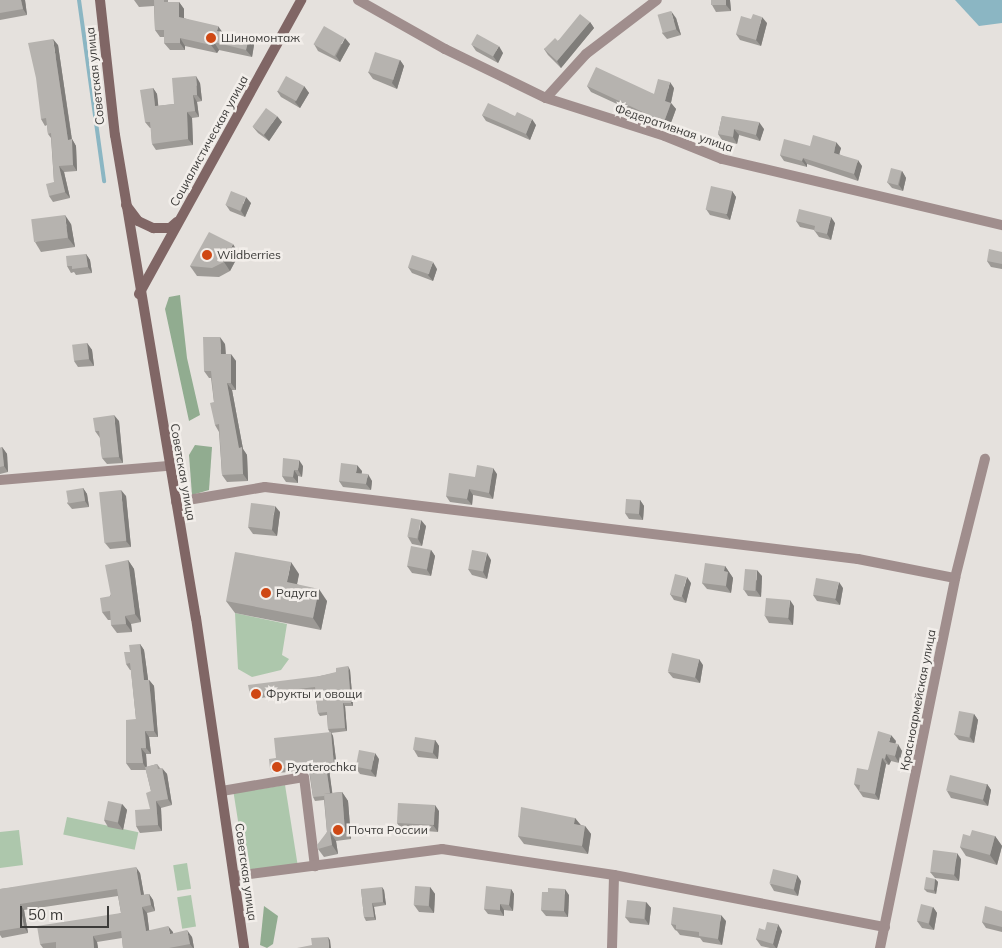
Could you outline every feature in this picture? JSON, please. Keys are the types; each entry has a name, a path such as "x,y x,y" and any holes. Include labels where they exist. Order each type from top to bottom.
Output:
{"street":[{"name":"Советская улица","path":"100,0 125,204 168,466 176,502 235,876 244,948"},
{"name":"Социалистическая улица","path":"139,294 301,0"},
{"name":"Федеративная улица","path":"358,0 444,50 546,98 665,136 722,159 1002,224"},
{"path":"546,98 586,54 657,0"},
{"path":"125,204 138,221 154,228 170,228 180,220"},
{"name":"Красноармейская улица","path":"880,948 956,578 985,458"},
{"path":"0,480 168,466"},
{"path":"176,502 265,487 858,559 956,578"},
{"path":"222,791 304,777 315,866"},
{"path":"235,876 442,849 614,875 885,927"},
{"path":"612,948 614,875"}],"green space":[{"path":"180,295 187,358 200,415 189,421 165,309 169,297"},
{"path":"195,445 212,447 209,490 192,495 189,455"},
{"path":"235,613 287,624 282,655 289,659 281,670 252,677 238,669"},
{"path":"285,785 298,865 246,873 234,793"},
{"path":"67,817 138,832 135,850 63,835"},
{"path":"19,830 23,865 0,868 0,832"},
{"path":"187,863 191,889 177,891 173,865"},
{"path":"191,895 196,927 182,929 177,897"},
{"path":"264,906 278,916 273,944 267,948 260,945"}],"water":[{"path":"955,0 1002,0 1002,23 979,26"}],"building":[{"path":"0,0 21,0 23,9 0,13"},
{"path":"154,0 179,2 179,17 218,26 217,31 249,38 246,50 214,42 211,45 180,38 180,43 164,43 164,30 155,30"},
{"path":"711,0 726,0 726,5 711,5"},
{"path":"671,11 676,29 663,33 658,15"},
{"path":"580,14 590,22 557,61 544,49 555,38 558,41"},
{"path":"753,14 762,17 756,40 736,34 741,16 751,19"},
{"path":"324,26 345,38 334,56 314,44"},
{"path":"477,34 499,46 493,57 471,44"},
{"path":"53,39 68,140 72,139 73,165 59,166 65,192 49,196 46,184 54,182 51,133 48,134 46,118 41,119 36,78 28,43"},
{"path":"375,52 400,60 393,80 369,72"},
{"path":"596,67 654,94 658,79 670,82 665,101 671,103 664,122 587,86"},
{"path":"196,76 197,95 193,95 195,111 187,112 188,139 152,144 150,122 145,122 140,90 153,88 155,106 174,104 172,78"},
{"path":"286,76 304,86 296,101 278,91"},
{"path":"488,103 515,116 517,112 532,119 526,134 482,115"},
{"path":"266,108 277,116 264,135 252,127"},
{"path":"722,116 759,122 756,135 734,129 733,137 718,134"},
{"path":"813,135 836,142 834,153 858,160 854,174 803,158 802,161 780,155 784,139 810,146"},
{"path":"891,168 902,171 898,185 887,182"},
{"path":"711,186 732,191 727,214 706,209"},
{"path":"231,191 246,197 240,211 225,205"},
{"path":"799,209 831,217 827,234 814,231 815,226 796,221"},
{"path":"65,215 68,238 34,242 31,219"},
{"path":"209,232 233,244 224,262 212,268 190,266"},
{"path":"989,249 1002,252 1002,264 987,261"},
{"path":"86,254 88,267 72,269 72,266 67,266 66,256"},
{"path":"412,255 433,262 429,274 408,267"},
{"path":"203,337 220,337 221,354 231,354 231,383 227,383 239,448 242,447 243,474 222,475 219,424 215,425 210,403 214,402 211,371 204,371"},
{"path":"87,343 89,359 74,361 72,345"},
{"path":"114,415 119,457 102,458 99,431 95,431 93,418"},
{"path":"2,447 4,466 0,467 0,448"},
{"path":"283,458 299,460 298,470 294,470 293,477 282,476"},
{"path":"341,463 357,465 356,473 368,474 366,484 339,481"},
{"path":"477,465 493,468 489,493 469,489 467,499 446,496 449,473 475,477"},
{"path":"83,488 85,501 68,503 66,491"},
{"path":"121,490 126,541 104,543 99,492"},
{"path":"626,499 640,500 639,514 625,513"},
{"path":"251,503 275,506 272,530 248,527"},
{"path":"411,518 421,520 417,539 407,537"},
{"path":"411,546 431,550 427,569 407,566"},
{"path":"472,550 487,553 483,572 468,569"},
{"path":"235,552 291,562 287,582 319,589 313,618 226,601"},
{"path":"128,560 135,614 125,616 126,624 111,625 110,611 102,612 100,598 111,596 105,565"},
{"path":"705,563 725,566 724,571 728,572 726,586 702,583"},
{"path":"745,569 757,570 755,591 743,590"},
{"path":"675,574 687,577 682,597 670,594"},
{"path":"816,578 839,582 836,599 813,595"},
{"path":"766,598 790,600 788,618 764,616"},
{"path":"140,644 144,680 149,680 154,731 145,731 146,748 141,748 143,763 126,763 126,720 136,719 130,663 126,664 124,652 130,652 129,645"},
{"path":"672,653 699,659 695,678 668,672"},
{"path":"348,666 351,703 343,703 345,728 328,729 327,712 318,713 315,687 250,695 248,685 320,676 336,672 336,668"},
{"path":"959,711 974,714 969,737 954,735"},
{"path":"878,731 891,735 889,742 898,744 895,756 886,754 885,759 882,758 875,794 859,791 860,785 854,784 857,768 868,770"},
{"path":"331,732 334,765 326,766 330,793 324,794 324,796 313,797 309,767 270,769 269,759 276,758 274,738"},
{"path":"415,737 435,740 433,753 413,750"},
{"path":"359,750 375,753 371,770 356,767"},
{"path":"157,764 158,769 162,768 168,799 156,801 158,825 136,826 135,810 150,809 146,793 151,791 145,767"},
{"path":"950,775 987,784 983,800 946,791"},
{"path":"342,792 345,831 330,832 332,845 318,849 317,845 327,832 324,794"},
{"path":"108,801 122,804 118,822 104,820"},
{"path":"398,803 435,805 434,825 397,823"},
{"path":"521,807 575,818 574,824 585,826 582,846 518,836"},
{"path":"972,830 995,836 990,855 960,847 963,834 970,836"},
{"path":"933,850 957,853 954,875 930,872"},
{"path":"136,867 141,895 149,894 151,905 142,907 146,931 168,926 170,934 187,930 190,944 169,948 123,948 121,931 93,936 94,948 56,948 56,942 40,944 37,926 121,913 117,889 20,904 24,927 0,931 0,889"},
{"path":"773,869 797,875 794,890 769,884"},
{"path":"926,877 935,879 934,890 924,889"},
{"path":"415,886 430,887 429,906 414,905"},
{"path":"486,886 511,889 509,905 500,904 500,910 484,909"},
{"path":"382,887 383,902 372,903 374,917 364,917 361,889"},
{"path":"548,888 565,889 564,911 541,910 542,892 548,892"},
{"path":"627,900 646,902 644,919 625,917"},
{"path":"921,904 933,907 929,923 917,920"},
{"path":"985,906 1002,911 1002,927 982,922"},
{"path":"673,907 721,915 718,939 699,936 699,932 676,929 676,925 671,924"},
{"path":"767,922 778,924 773,944 756,939 759,928 765,930"},
{"path":"328,937 329,948 297,948 312,945 311,938"}],"waterway":[{"path":"79,0 104,181"}],"place":[{"name":"Шиномонтаж","path":"211,38"},
{"name":"Wildberries","path":"207,255"},
{"name":"Радуга","path":"266,593"},
{"name":"Фрукты и овощи","path":"256,694"},
{"name":"Pyaterochka","path":"277,767"},
{"name":"Почта России","path":"338,830"}]}
